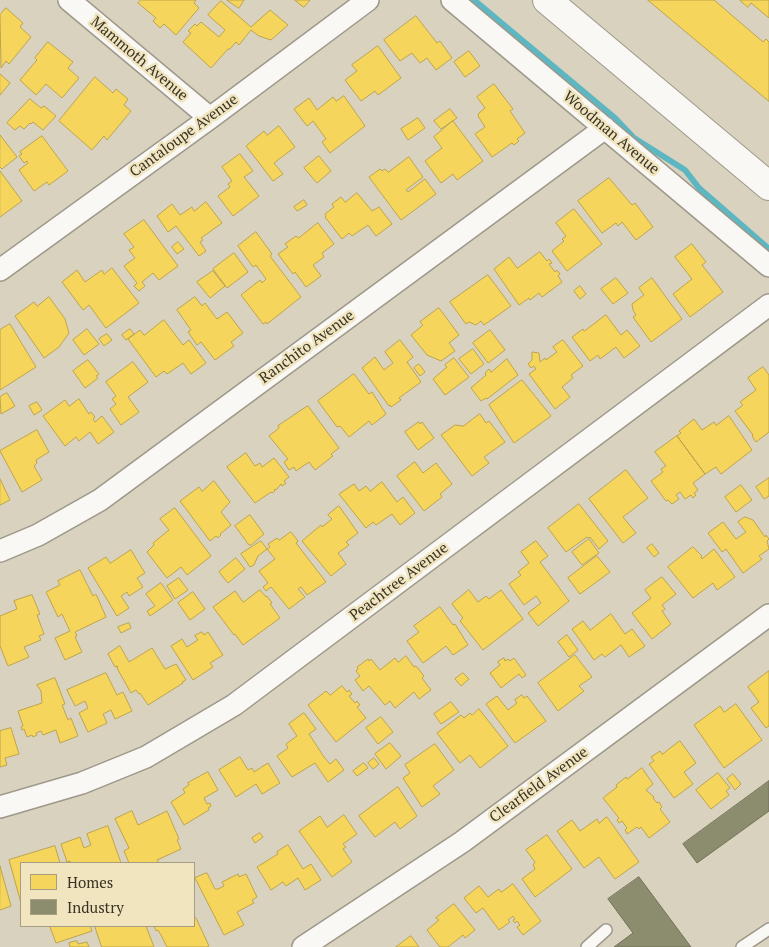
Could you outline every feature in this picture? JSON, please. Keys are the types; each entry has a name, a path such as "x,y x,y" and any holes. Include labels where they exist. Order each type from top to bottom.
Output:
{"main road":[{"path":"547,0 769,186"}],"street":[{"name":"Mammoth Avenue","path":"69,0 210,118"},
{"name":"Cantaloupe Avenue","path":"0,270 210,118 368,0"},
{"name":"Woodman Avenue","path":"452,0 769,266"},
{"name":"Ranchito Avenue","path":"0,551 38,535 100,500 605,128"},
{"name":"Peachtree Avenue","path":"0,807 82,783 146,757 234,705 769,305"},
{"name":"Clearfield Avenue","path":"303,947 462,842 769,615"}],"lane":[{"path":"742,947 769,929"},
{"path":"587,947 606,930"}],"building: Homes":[{"path":"141,0 196,0 194,3 199,8 176,35 164,24 160,28 153,21 156,18 138,3"},
{"path":"227,0 244,0 239,8"},
{"path":"295,0 310,0 304,7"},
{"path":"648,0 714,0 763,42 766,39 769,42 769,101"},
{"path":"740,0 769,0 769,18 751,3 748,7"},
{"path":"221,1 251,27 270,10 288,25 271,40 259,36 251,30 239,45 236,42 211,68 183,42 191,33 188,31 195,24 197,26 201,22 219,37 225,30 208,15"},
{"path":"6,8 23,23 20,27 31,37 9,64 6,61 1,68 0,15"},
{"path":"416,16 437,43 440,41 452,58 436,70 427,58 420,63 412,53 400,61 384,40"},
{"path":"48,42 73,62 68,68 79,78 62,98 46,84 36,95 20,80 37,60 35,58"},
{"path":"378,46 401,78 378,95 375,91 361,101 345,80 357,71 352,65"},
{"path":"469,51 480,66 465,77 454,62"},
{"path":"0,74 10,83 0,95"},
{"path":"95,77 113,93 116,89 128,99 124,105 131,111 107,140 104,136 92,150 59,121"},
{"path":"494,84 513,109 510,111 525,133 517,139 519,141 514,145 512,143 492,157 475,134 485,127 478,116 485,108 477,97"},
{"path":"344,96 365,126 330,153 322,142 326,139 313,121 307,126 294,109 309,98 317,110 333,97 336,101"},
{"path":"30,99 41,108 44,106 56,116 43,130 33,122 24,129 20,126 15,130 7,123"},
{"path":"450,109 457,118 441,129 434,121"},
{"path":"418,118 425,128 408,140 401,129"},
{"path":"453,121 483,161 457,180 453,174 441,183 425,161 442,148 434,137"},
{"path":"279,126 295,147 274,163 283,174 273,181 246,146 264,131 267,135"},
{"path":"0,135 17,157 2,169 0,167"},
{"path":"42,136 68,171 49,185 47,182 34,191 19,170 28,163 27,161 24,163 19,156 22,154 20,152"},
{"path":"240,154 253,171 244,177 259,196 233,216 218,196 230,187 228,184 232,181 222,167"},
{"path":"319,156 331,171 317,183 304,168"},
{"path":"409,157 423,177 406,190 408,192 425,179 436,194 401,220 369,177 380,169 382,171 385,169 388,172"},
{"path":"0,171 22,201 0,217"},
{"path":"609,178 632,205 635,203 653,227 636,240 622,222 618,226 616,223 602,233 578,201"},
{"path":"357,193 372,211 379,207 392,224 376,236 368,225 352,236 349,233 342,239 325,217 325,214 334,207 332,204 341,197 345,202"},
{"path":"304,200 307,205 297,211 294,207"},
{"path":"206,202 222,223 201,238 203,240 200,242 206,251 199,256 176,226 168,232 157,216 172,204 180,215 192,207 194,211"},
{"path":"574,209 602,244 567,271 552,251 564,241 562,239 566,236 556,223"},
{"path":"144,220 178,266 159,280 153,273 142,282 145,286 139,291 134,286 137,283 124,266 135,258 129,250 134,247 124,234"},
{"path":"318,223 334,244 322,253 324,257 313,265 321,276 306,287 295,272 293,274 278,254 288,247 285,244 296,236 298,238"},
{"path":"256,232 272,254 270,256 301,297 267,324 266,322 263,324 241,295 260,280 262,283 266,279 256,265 253,267 238,246"},
{"path":"178,242 184,249 177,254 172,247"},
{"path":"692,244 706,262 702,265 723,292 690,317 673,294 692,279 675,257"},
{"path":"540,252 547,261 549,259 552,263 549,264 555,272 557,270 560,274 558,276 562,282 542,297 539,293 519,305 494,269 509,257 517,268"},
{"path":"234,253 248,272 227,288 213,269"},
{"path":"112,268 139,303 106,328 89,305 83,310 62,282 77,270 85,282 102,270 104,274"},
{"path":"213,271 225,286 210,298 197,282"},
{"path":"488,275 511,306 484,325 481,321 476,325 469,322 466,324 450,302"},
{"path":"616,278 628,293 613,304 601,289"},
{"path":"652,278 682,319 651,342 633,317 636,315 632,304 644,295 639,288"},
{"path":"580,286 586,294 580,299 574,291"},
{"path":"49,297 65,319 69,333 59,347 44,358 15,316 34,302 37,306"},
{"path":"195,297 202,306 205,303 217,319 227,312 243,333 231,342 234,346 215,360 201,342 197,345 188,332 191,330 177,310"},
{"path":"439,308 459,335 449,343 455,351 441,361 427,355 411,335 423,325 420,322"},
{"path":"606,315 621,335 627,330 640,346 624,358 616,347 600,359 598,355 590,361 572,337"},
{"path":"164,320 183,345 189,340 206,363 191,374 183,363 167,374 164,371 156,377 128,339 140,330 144,335"},
{"path":"10,324 36,367 0,390 0,330"},
{"path":"87,329 99,344 84,355 73,340"},
{"path":"130,329 134,334 126,340 122,335"},
{"path":"490,330 505,350 488,363 473,343"},
{"path":"107,334 112,340 104,346 99,339"},
{"path":"400,340 413,357 407,362 421,382 399,398 401,400 391,407 362,368 375,357 384,370 393,363 385,352"},
{"path":"563,340 583,366 571,375 573,378 562,387 570,397 555,409 529,374 536,369 534,366 531,368 528,364 532,360 532,352 539,353 540,362 545,358 546,360 557,352 553,347"},
{"path":"473,349 484,364 471,374 459,359"},
{"path":"454,358 469,377 445,395 433,379"},
{"path":"507,359 518,375 487,399 481,401 471,388 486,375 485,373 489,369 491,372"},
{"path":"88,360 99,374 96,376 98,378 85,388 73,371"},
{"path":"133,362 148,382 128,397 139,412 121,425 110,409 116,404 112,399 116,396 106,382"},
{"path":"419,364 425,372 420,376 414,368"},
{"path":"763,367 769,375 769,432 756,442 735,411 743,405 740,402 756,390 748,378"},
{"path":"354,374 369,394 372,392 386,414 372,425 369,421 349,437 340,426 337,427 318,401"},
{"path":"522,380 551,416 514,443 489,405"},
{"path":"7,393 15,406 1,414 0,397"},
{"path":"79,399 89,414 91,412 95,417 93,419 95,422 102,416 114,432 98,444 90,432 79,441 76,437 65,446 43,416 65,400 69,406"},
{"path":"37,402 42,410 34,415 29,406"},
{"path":"308,406 339,448 331,454 333,456 315,470 309,462 296,471 294,467 289,470 284,462 288,459 269,436 279,428 278,426"},
{"path":"480,414 486,423 489,421 505,442 484,457 489,463 472,476 441,435 455,425 463,426"},
{"path":"729,416 752,450 721,474 716,467 705,474 677,436 681,433 679,431 694,419 702,430 714,422 716,425"},
{"path":"419,422 420,424 422,422 434,438 418,450 405,432"},
{"path":"37,430 49,452 36,460 37,463 34,466 42,480 22,492 0,451"},
{"path":"677,436 705,474 693,483 698,490 694,493 696,495 693,498 691,495 685,499 680,492 676,495 679,499 672,504 668,500 666,501 651,481 663,472 661,469 666,466 655,452"},
{"path":"246,453 255,466 260,463 262,467 274,458 289,477 284,481 286,483 282,486 281,484 275,491 255,503 227,467"},
{"path":"415,462 423,473 436,463 452,484 440,494 442,497 424,511 397,476"},
{"path":"626,470 648,498 623,517 636,533 623,543 589,499"},
{"path":"769,478 769,496 764,499 756,487"},
{"path":"0,479 10,500 0,505"},
{"path":"214,481 230,502 221,512 231,525 218,538 216,536 210,541 180,501 199,487 202,491"},
{"path":"382,482 397,502 403,497 415,513 400,525 392,514 376,525 373,522 366,528 339,494 354,484 359,491 366,486 370,491"},
{"path":"741,485 752,500 736,512 725,497"},
{"path":"579,504 608,541 599,549 590,537 587,537 566,552 548,528"},
{"path":"339,506 358,533 346,542 349,545 338,553 346,564 331,576 302,541 321,525 322,527 332,519 328,515"},
{"path":"175,508 211,556 187,575 181,567 167,578 147,552 154,545 153,543 169,530 160,519"},
{"path":"250,515 264,534 249,545 235,526"},
{"path":"745,517 753,520 765,537 766,535 769,539 767,541 769,549 759,556 762,559 743,573 726,549 722,552 708,533 723,522 736,539 746,532 738,522"},
{"path":"291,532 298,541 296,543 326,582 307,595 301,587 298,589 305,597 289,609 271,587 266,591 263,587 268,583 259,571 275,559 267,549 270,547 268,544 277,538 279,540"},
{"path":"589,539 599,553 582,565 572,552"},
{"path":"261,541 267,549 258,556 254,565 250,567 241,554"},
{"path":"536,541 548,556 540,562 569,601 538,626 528,613 541,603 536,596 524,605 509,584 521,575 518,572 529,563 521,552"},
{"path":"652,544 659,553 654,557 647,548"},
{"path":"693,547 702,556 702,559 714,549 735,577 717,590 713,583 693,598 668,567"},
{"path":"131,550 145,573 137,578 143,587 129,596 127,592 121,596 129,608 117,616 88,568 106,557 110,563"},
{"path":"597,556 610,572 580,594 568,578"},
{"path":"236,558 245,569 228,583 219,572"},
{"path":"80,570 93,596 96,594 106,617 75,632 77,636 75,637 82,652 65,660 55,638 70,631 62,614 58,617 46,592 60,585 58,581"},
{"path":"662,577 676,594 662,605 665,609 662,611 671,624 652,639 632,613 651,598 645,590"},
{"path":"179,578 188,590 175,599 167,586"},
{"path":"161,583 173,600 150,616 147,611 155,606 146,594"},
{"path":"260,590 272,603 270,604 280,618 243,645 213,607 235,591 243,602"},
{"path":"469,590 478,602 486,596 489,599 501,590 523,619 483,650 460,621 463,618 452,604"},
{"path":"193,592 205,609 190,620 178,603"},
{"path":"32,595 40,614 37,615 44,634 39,636 41,640 24,647 29,657 8,666 0,646 0,616 17,609 14,601"},
{"path":"440,607 453,625 455,624 468,645 453,655 446,646 423,663 407,641 419,632 414,626"},
{"path":"611,614 625,634 632,629 645,646 629,657 621,645 605,657 602,654 594,660 572,629 583,621 590,630"},
{"path":"129,623 131,628 121,633 118,627"},
{"path":"202,632 204,635 208,632 223,655 210,663 213,667 193,680 171,646 182,639 187,647 198,640 195,636"},
{"path":"567,635 578,650 569,657 558,642"},
{"path":"120,646 129,662 152,648 165,669 176,664 186,680 148,705 136,690 131,693 117,668 118,666 115,667 108,654"},
{"path":"575,655 592,677 579,686 584,691 558,711 538,683"},
{"path":"406,656 424,676 422,678 431,690 419,699 414,692 395,708 390,701 385,705 369,686 363,691 355,680 360,676 356,671 357,667 368,659 369,661 371,659 380,670 395,658 398,662"},
{"path":"504,658 505,661 508,659 510,661 514,658 526,675 522,678 519,674 501,688 490,673 500,665 498,662"},
{"path":"769,671 769,726 766,728 751,708 759,702 748,687"},
{"path":"106,673 117,695 123,692 132,711 115,719 111,710 103,714 107,723 88,732 79,713 88,708 85,701 75,706 67,690"},
{"path":"463,673 469,679 461,686 455,679"},
{"path":"55,678 65,704 62,705 68,720 71,718 78,736 60,743 56,730 43,735 41,731 33,737 32,735 27,737 24,729 22,730 21,727 23,726 18,711 42,703 41,691 37,685"},
{"path":"342,686 347,692 349,690 352,694 349,696 355,703 357,701 360,705 357,707 366,718 336,742 308,705 326,691 330,695"},
{"path":"522,695 524,698 527,696 546,721 515,743 486,704 497,696 508,710 517,703 515,700"},
{"path":"451,702 459,712 441,724 434,714"},
{"path":"736,704 762,740 724,768 694,725 720,706 724,712"},
{"path":"479,709 508,746 480,768 470,755 460,763 437,733 461,715 464,718 470,713 472,715"},
{"path":"304,713 316,729 309,734 324,757 330,764 336,759 344,770 328,782 315,763 292,777 277,756 288,748 286,744 297,736 289,724"},
{"path":"381,717 393,732 378,744 366,728"},
{"path":"11,728 19,754 5,758 7,765 0,767 0,731"},
{"path":"680,741 696,763 684,772 693,784 674,798 649,764 654,761 651,757 660,751 662,754"},
{"path":"390,743 401,756 386,769 375,754"},
{"path":"435,744 454,770 433,786 440,794 422,807 403,778 410,773 405,765"},
{"path":"240,757 248,770 252,768 254,772 268,763 280,783 262,794 256,784 236,797 219,770"},
{"path":"374,758 379,764 373,769 368,763"},
{"path":"364,763 368,768 357,776 353,771"},
{"path":"642,768 653,784 646,790 654,797 657,803 659,802 662,807 660,809 670,822 649,838 641,827 639,829 637,827 627,834 625,830 627,828 622,821 619,823 617,820 619,818 603,798 626,777 627,779"},
{"path":"208,772 218,790 204,798 207,804 210,803 211,806 208,808 209,810 184,825 171,802 185,793 183,789 189,785 188,783"},
{"path":"718,773 730,788 726,791 729,795 711,809 696,790"},
{"path":"733,774 741,784 735,790 727,779"},
{"path":"398,787 417,816 400,829 395,822 375,837 359,816"},
{"path":"132,811 138,825 167,811 179,839 177,840 181,849 157,860 158,862 129,862 124,851 129,848 115,819"},
{"path":"344,815 357,834 343,844 346,847 343,849 352,862 332,877 299,831 320,816 327,827"},
{"path":"607,817 639,862 615,879 599,857 584,868 557,831 572,820 580,831 597,819 599,823"},
{"path":"108,826 121,862 67,862 61,844 80,837 84,848 91,845 87,834"},
{"path":"260,833 263,837 255,843 252,838"},
{"path":"547,835 572,869 535,897 522,879 535,869 533,865 535,862 526,850"},
{"path":"288,845 303,869 311,864 321,880 305,890 298,878 286,886 283,882 271,890 257,867 278,854 277,852"},
{"path":"55,846 60,862 20,862 20,899 9,860"},
{"path":"0,866 11,906 0,910"},
{"path":"207,873 215,889 224,886 222,882 238,874 239,877 246,874 257,897 252,900 254,903 237,912 244,925 224,935 195,878"},
{"path":"513,884 541,921 523,935 517,927 520,925 517,921 515,923 513,916 508,920 510,922 499,930 483,908 476,913 464,898 479,886 488,897 499,889 501,892"},
{"path":"454,904 475,930 465,938 463,935 448,947 440,947 427,930 439,920 436,918"},
{"path":"195,918 209,946 207,947 167,947 154,927 195,927"},
{"path":"50,927 90,927 92,931 56,943"},
{"path":"95,927 146,927 154,947 102,947"},
{"path":"411,936 419,947 396,947"},
{"path":"77,941 78,944 87,942 89,947 70,947 69,943"}],"building: Industry":[{"path":"769,781 769,811 697,863 683,844"},
{"path":"639,877 691,947 614,947 633,933 608,899"}],"waterway":[{"path":"474,0 615,118 634,138 685,170 699,188 769,249"}]}
